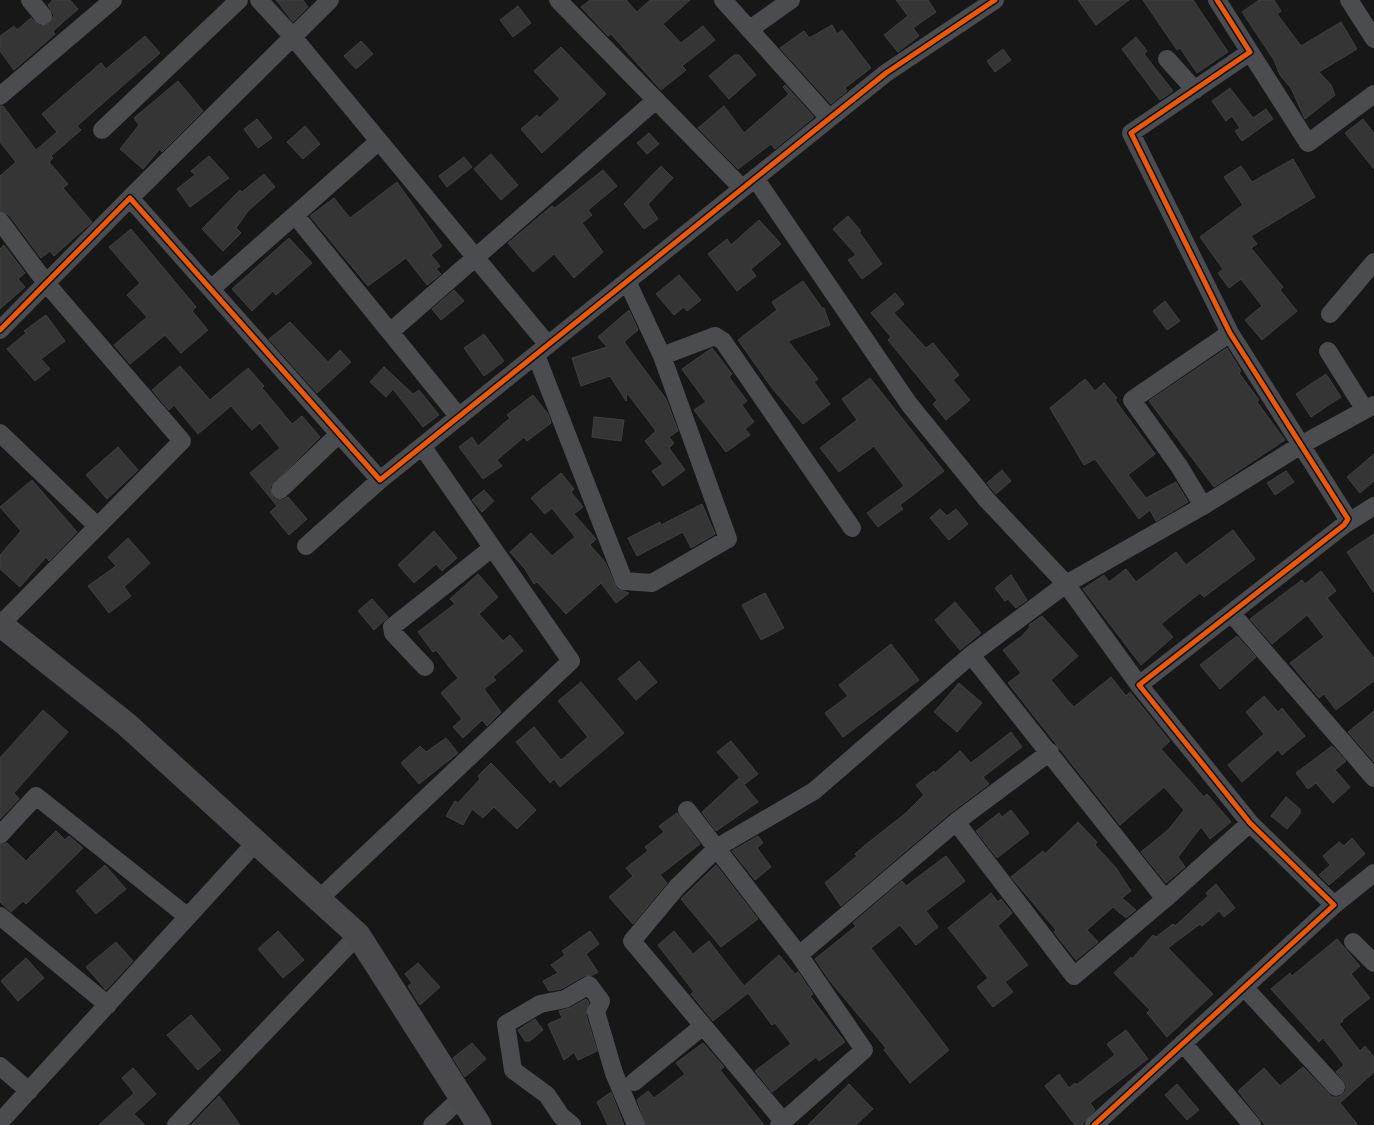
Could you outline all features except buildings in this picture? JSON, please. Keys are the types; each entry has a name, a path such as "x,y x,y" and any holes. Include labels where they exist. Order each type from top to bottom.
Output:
{"main road":[{"path":"0,624 126,724 320,898 358,935 479,1125"}],"street":[{"path":"30,0 43,16"},
{"path":"0,96 113,0"},
{"path":"102,130 239,0"},
{"path":"259,0 293,37 476,258 542,350 624,581 652,583 728,539 662,356 627,281"},
{"path":"0,330 330,0"},
{"path":"558,0 656,100 748,183 909,404 987,500 1066,584 1139,685 1250,823 1334,905"},
{"path":"723,0 829,118"},
{"path":"750,29 791,0"},
{"path":"1217,0 1308,143 1374,94"},
{"path":"1349,0 1374,39"},
{"path":"306,546 380,480 829,118 886,73 991,1"},
{"path":"1250,52 1131,133 1230,333 1348,519 1344,525"},
{"path":"1167,58 1195,90"},
{"path":"390,332 656,100"},
{"path":"210,289 378,141"},
{"path":"130,198 380,480"},
{"path":"295,215 459,417"},
{"path":"0,221 46,283 182,441 0,624"},
{"path":"1330,314 1374,262"},
{"path":"1203,506 1179,466 1132,400 1230,333"},
{"path":"662,356 715,336 723,341 852,528"},
{"path":"687,810 718,847 799,956 864,1050 781,1123 632,941 677,887 718,847 814,791 971,655 1066,584 1203,506 1301,445 1370,407 1328,351"},
{"path":"0,433 98,526"},
{"path":"280,490 339,434"},
{"path":"320,898 571,662 422,446"},
{"path":"1139,685 1344,525 1374,506"},
{"path":"425,667 393,633 392,628 492,548"},
{"path":"1232,614 1374,778"},
{"path":"971,655 1165,899"},
{"path":"799,956 956,822 1050,752"},
{"path":"0,835 36,796 188,917"},
{"path":"956,822 1074,976 1165,899 1250,823"},
{"path":"0,1122 257,841"},
{"path":"1094,1125 1334,905 1374,873"},
{"path":"0,916 108,1004"},
{"path":"176,1125 358,935"},
{"path":"1353,942 1374,963"},
{"path":"572,1125 561,1116 547,1095 513,1070 506,1024 540,1004 565,999 589,985 601,1002 596,1012 614,1073 636,1125"},
{"path":"1244,987 1336,1087"},
{"path":"634,1082 703,1026"},
{"path":"1183,1043 1252,1125"},
{"path":"0,1066 29,1091"},
{"path":"432,1125 461,1098"}],"cycle path":[{"path":"0,330 130,198 380,480 886,73 995,0"},
{"path":"1094,1125 1334,905 1250,823 1139,685 1344,525 1348,519 1230,333 1131,133 1250,52 1217,0"}]}
